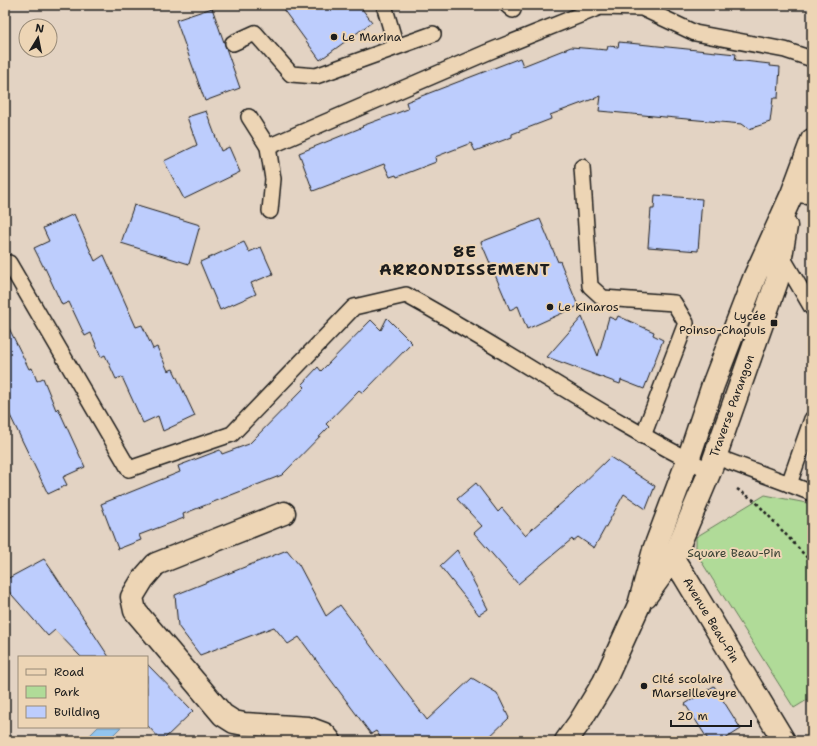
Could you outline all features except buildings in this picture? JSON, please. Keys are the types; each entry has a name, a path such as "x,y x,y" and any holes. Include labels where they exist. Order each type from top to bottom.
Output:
{"street":[{"name":"Traverse Parangon","path":"566,741 604,682 664,555 712,463 776,281 781,255 802,195 811,144"},
{"name":"Traverse Parangon","path":"664,555 688,460 713,385 755,276 802,195"},
{"path":"284,513 156,564 143,579 132,597 136,611 223,715 234,722 244,724 308,728 324,734 330,741"},
{"name":"Avenue Beau-Pin","path":"664,555 784,741"}],"lane":[{"path":"384,5 396,46"},
{"path":"268,147 488,52 600,7 642,8 695,32 785,50 812,59"},
{"path":"233,43 255,33 291,74 316,76 396,46 433,34"},
{"path":"249,117 268,147 273,179 270,211"},
{"path":"582,168 590,286 603,298 674,303 686,323 643,436"},
{"path":"781,255 812,308"},
{"path":"9,264 129,469 232,434 354,307 406,295 454,322 643,436 688,460 712,463 789,484 812,493"},
{"path":"789,484 812,419"}],"path":[{"path":"755,501 812,563"}],"green space":[{"name":"Square Beau-Pin","path":"765,495 812,504 812,697 794,708 696,553 696,537"}],"water":[{"path":"97,728 120,728 107,741 96,741 90,735"}],"place":[{"name":"Le Marina","path":"334,37"},
{"name":"Le Kinaros","path":"550,307"},
{"name":"Lycée Poinso-Chapuis","path":"774,323"},
{"name":"Cité scolaire Marseilleveyre","path":"644,686"}],"district":[{"name":"8E ARRONDISSEMENT","path":"465,260"}]}
